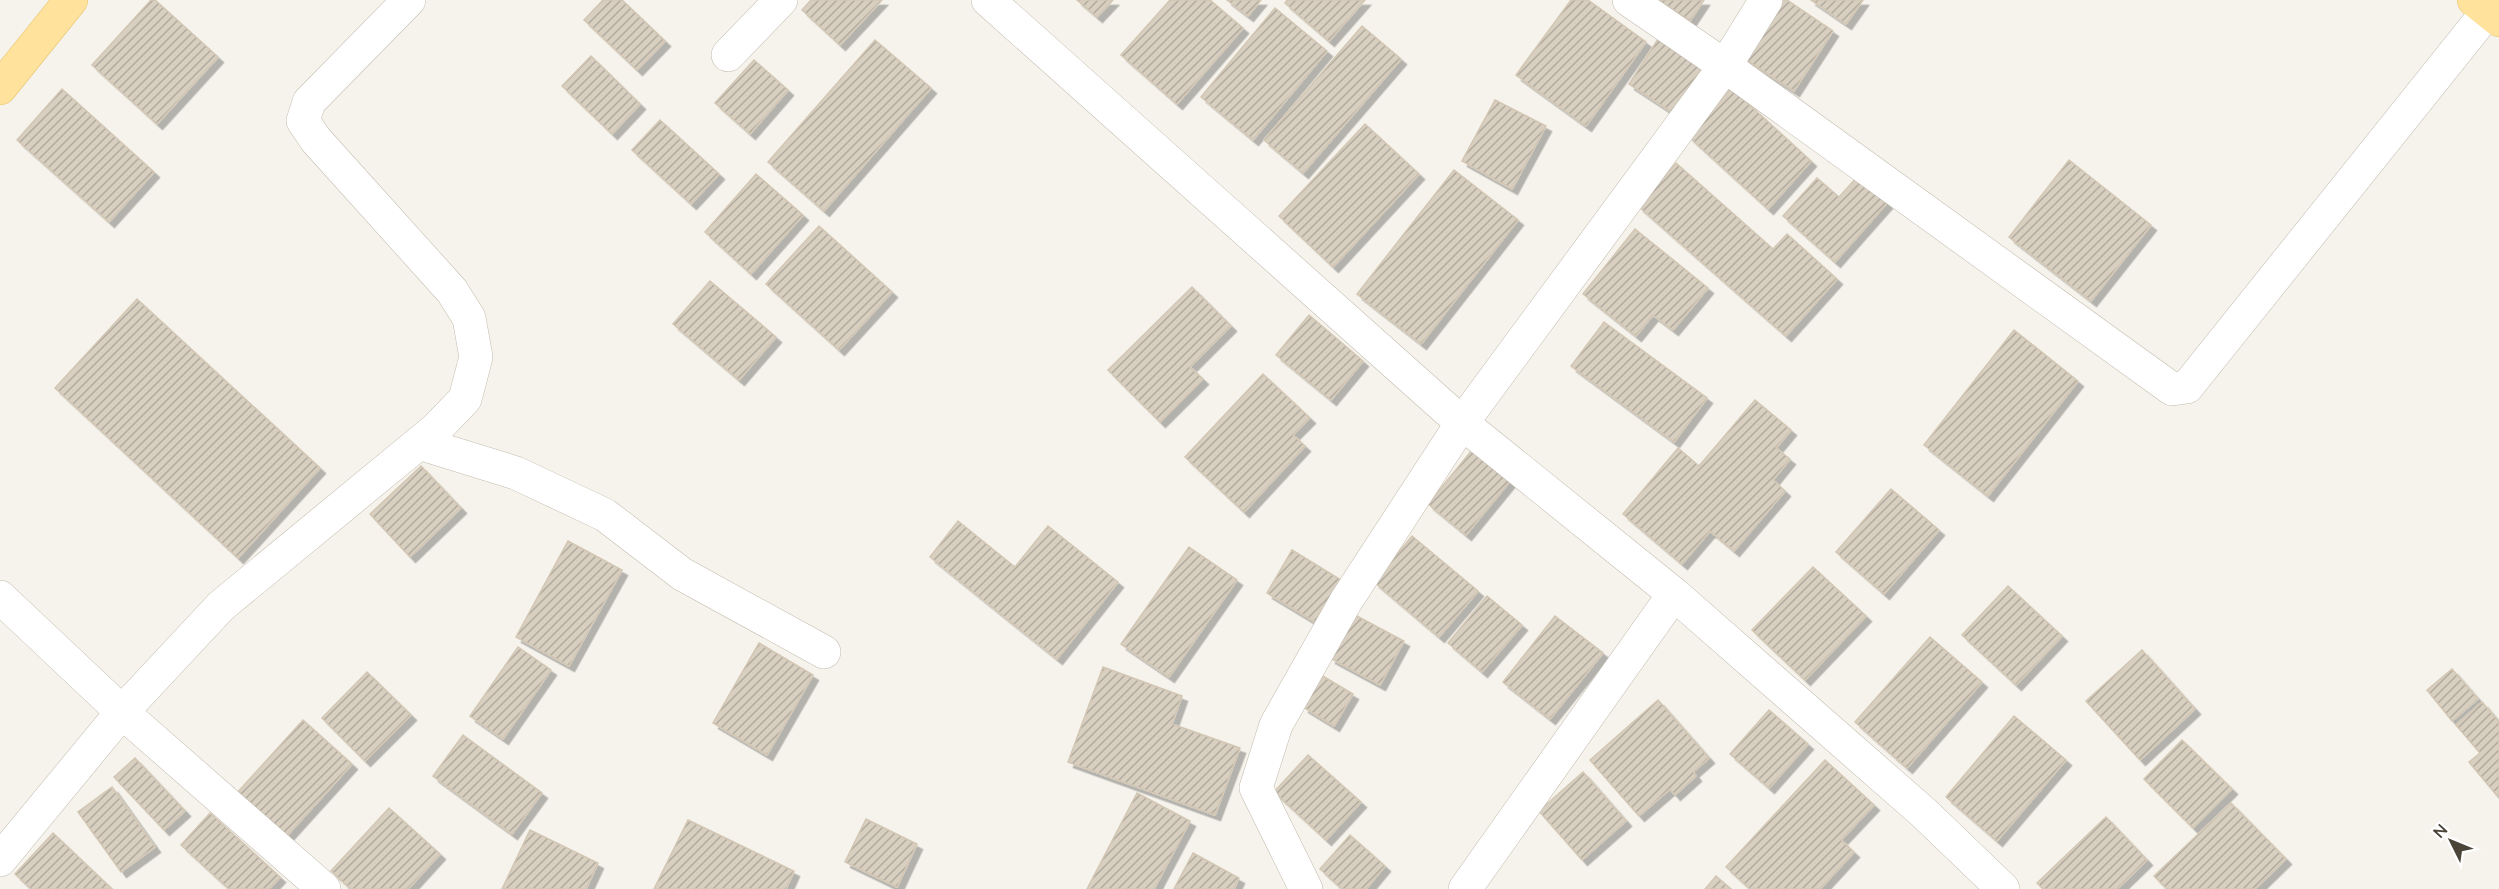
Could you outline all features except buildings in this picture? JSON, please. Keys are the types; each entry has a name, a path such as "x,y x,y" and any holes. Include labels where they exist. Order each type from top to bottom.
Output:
{"main road":[{"path":"0,88 71,0"}],"lane":[{"path":"0,860 122,712 222,606 419,443 465,399 476,357 469,318 452,291 316,140 303,121 309,102 409,0"},
{"path":"728,55 781,0"},
{"path":"988,0 1462,423 1674,594 1924,813 2002,889"},
{"path":"1629,0 1725,66 2172,388 2187,387 2487,10"},
{"path":"1306,889 1256,788 1276,725 1346,601 1462,423 1725,66 1766,0"},
{"path":"419,443 516,473 604,515 682,574 824,652"},
{"path":"1465,889 1674,594"},
{"path":"0,597 122,712 324,889"}]}
